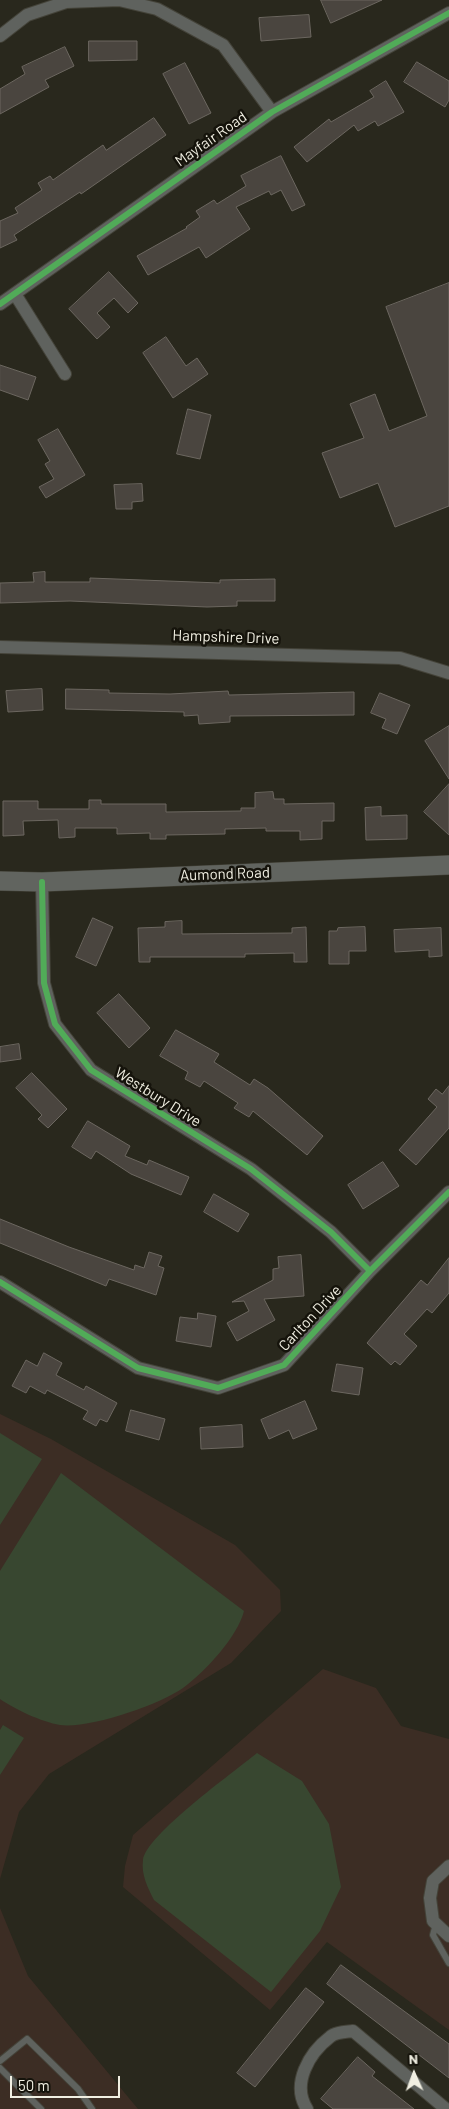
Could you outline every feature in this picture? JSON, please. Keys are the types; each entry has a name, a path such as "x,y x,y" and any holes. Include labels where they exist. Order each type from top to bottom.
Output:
{"street":[{"path":"0,36 27,15 66,2 118,0 157,9 223,45 272,112"},
{"name":"Mayfair Road","path":"0,304 272,112 449,13"},
{"path":"15,294 65,374"},
{"name":"Hampshire Drive","path":"0,647 400,658 449,673"},
{"name":"Aumond Road","path":"0,881 42,882 449,865"},
{"name":"Westbury Drive","path":"42,882 44,983 55,1024 91,1070 252,1169 331,1232 370,1271"},
{"name":"Carlton Drive","path":"0,1282 138,1368 218,1388 284,1365 370,1271 449,1192"},
{"path":"449,1866 433,1881 430,1898 433,1921 449,1936"},
{"path":"307,2109 301,2101 300,2080 311,2057 331,2035 352,2031 446,2109"}],"lane":[{"path":"436,1924 433,1935 449,1963"},
{"path":"0,2061 26,2039 78,2089 92,2109"},
{"path":"0,2068 41,2109"}],"shaded area":[{"path":"0,1414 51,1439 235,1545 280,1590 281,1611 231,1663 49,1774 19,1812 0,1879"},
{"path":"323,1669 376,1688 401,1726 449,1739 449,2030 327,1942 270,2010 123,1887 125,1866 133,1835"},
{"path":"0,1908 28,1976 138,2109 0,2109"}],"green space":[{"path":"0,1433 42,1459 0,1525"},
{"path":"61,1473 244,1611 241,1621 220,1653 183,1688 158,1702 141,1708 105,1720 73,1725 60,1725 45,1721 20,1711 0,1699 0,1571"},
{"path":"3,1725 24,1738 0,1775 0,1730"},
{"path":"257,1753 302,1781 329,1824 341,1887 320,1931 271,1992 154,1900 143,1871 143,1860 148,1849 159,1835 192,1804"}],"building":[{"path":"321,0 382,0 331,23"},
{"path":"309,15 311,37 261,41 259,18"},
{"path":"89,41 137,41 137,60 89,61"},
{"path":"65,47 74,66 45,80 49,87 0,114 0,89 25,74 22,67"},
{"path":"417,62 449,81 449,100 445,107 404,82"},
{"path":"185,63 211,113 189,124 163,74"},
{"path":"386,81 404,112 378,126 375,121 358,131 354,125 307,162 294,147 329,119 331,122 374,97 370,91"},
{"path":"154,118 166,135 81,194 80,192 14,235 17,240 0,248 0,221 18,213 15,208 42,190 38,183 50,176 53,180 103,145 106,150"},
{"path":"281,156 305,205 292,211 281,190 271,195 269,191 236,207 250,229 206,258 199,247 148,275 137,256 187,228 200,217 196,211 214,200 217,204 246,186 241,176"},
{"path":"109,272 138,303 128,313 114,298 97,313 110,327 97,339 69,309"},
{"path":"449,283 449,506 395,527 378,483 340,498 322,453 364,438 350,404 375,394 389,431 427,416 386,307"},
{"path":"166,337 186,366 197,358 208,374 173,398 143,353"},
{"path":"0,365 36,377 28,400 0,390"},
{"path":"188,409 211,415 200,459 177,454"},
{"path":"58,429 85,475 46,498 39,487 54,479 45,464 50,461 38,440"},
{"path":"142,484 143,501 132,502 132,509 116,509 114,485"},
{"path":"45,572 45,582 90,582 90,578 220,583 220,580 275,579 275,601 237,601 237,606 207,607 70,601 0,603 0,583 34,582 33,573"},
{"path":"42,689 43,710 8,712 6,691"},
{"path":"66,689 109,690 109,693 170,694 228,691 229,695 354,692 354,715 230,716 230,722 199,724 198,715 184,716 184,712 66,709"},
{"path":"380,693 410,705 397,734 382,728 386,719 371,713"},
{"path":"449,726 449,779 425,741"},
{"path":"449,784 449,835 424,812"},
{"path":"273,792 274,799 284,799 284,804 334,803 334,821 322,821 322,839 300,840 300,831 266,831 266,828 225,829 225,834 166,835 166,839 150,839 150,833 117,834 117,828 75,828 75,837 59,838 58,820 23,821 24,835 3,836 3,801 38,801 38,809 89,809 89,800 101,800 101,804 166,804 166,812 241,811 241,808 255,808 255,793"},
{"path":"381,807 381,816 407,815 407,839 366,840 365,808"},
{"path":"93,918 113,927 96,966 76,957"},
{"path":"182,921 182,934 292,933 292,928 306,927 307,962 294,962 294,953 245,954 245,957 150,957 150,962 139,962 138,928 165,927 165,922"},
{"path":"365,927 366,951 349,951 349,964 329,964 329,931 337,931 338,928"},
{"path":"441,928 442,956 429,957 429,950 395,952 394,930"},
{"path":"119,994 150,1028 129,1048 97,1013"},
{"path":"176,1030 219,1054 214,1062 250,1085 254,1079 268,1088 323,1136 307,1155 253,1111 249,1117 234,1108 238,1103 204,1081 200,1087 185,1079 188,1072 160,1056"},
{"path":"19,1044 21,1059 0,1062 0,1047"},
{"path":"32,1073 67,1109 48,1128 38,1119 42,1115 16,1088"},
{"path":"449,1086 449,1128 416,1165 399,1150 437,1107 428,1099 436,1089 442,1094"},
{"path":"88,1121 130,1146 125,1156 147,1165 149,1160 189,1177 181,1195 131,1174 96,1151 91,1159 72,1147"},
{"path":"383,1162 399,1186 363,1209 348,1185"},
{"path":"214,1194 249,1214 238,1232 204,1212"},
{"path":"0,1219 69,1247 134,1270 135,1265 144,1268 149,1252 162,1256 158,1266 164,1268 156,1295 109,1279 106,1286 0,1243"},
{"path":"301,1255 304,1296 264,1299 275,1320 237,1341 227,1323 249,1311 244,1301 232,1302 273,1280 273,1269 279,1268 278,1257"},
{"path":"449,1258 449,1293 432,1313 427,1309 404,1334 417,1346 400,1365 395,1361 391,1365 367,1343 421,1280 427,1285"},
{"path":"198,1313 216,1316 211,1347 176,1341 180,1317 197,1319"},
{"path":"44,1353 62,1363 56,1375 84,1390 86,1386 117,1403 107,1422 100,1419 96,1426 83,1419 88,1411 47,1390 45,1394 30,1386 26,1393 12,1386 26,1360 37,1366"},
{"path":"337,1364 363,1368 359,1395 332,1391"},
{"path":"305,1401 317,1429 293,1439 289,1430 269,1439 261,1420"},
{"path":"131,1410 165,1419 159,1440 126,1431"},
{"path":"242,1425 243,1447 201,1449 200,1428"},
{"path":"341,1965 449,2044 449,2078 327,1984"},
{"path":"306,1988 324,2002 255,2087 237,2073"},
{"path":"358,2057 375,2072 372,2076 414,2109 333,2109 321,2099"}],"cycle path":[{"path":"0,304 272,112 449,13"},
{"path":"42,882 44,983 55,1024 91,1070 251,1169 331,1232 370,1271"},
{"path":"0,1282 138,1368 218,1388 284,1365 370,1271 449,1192"}]}
